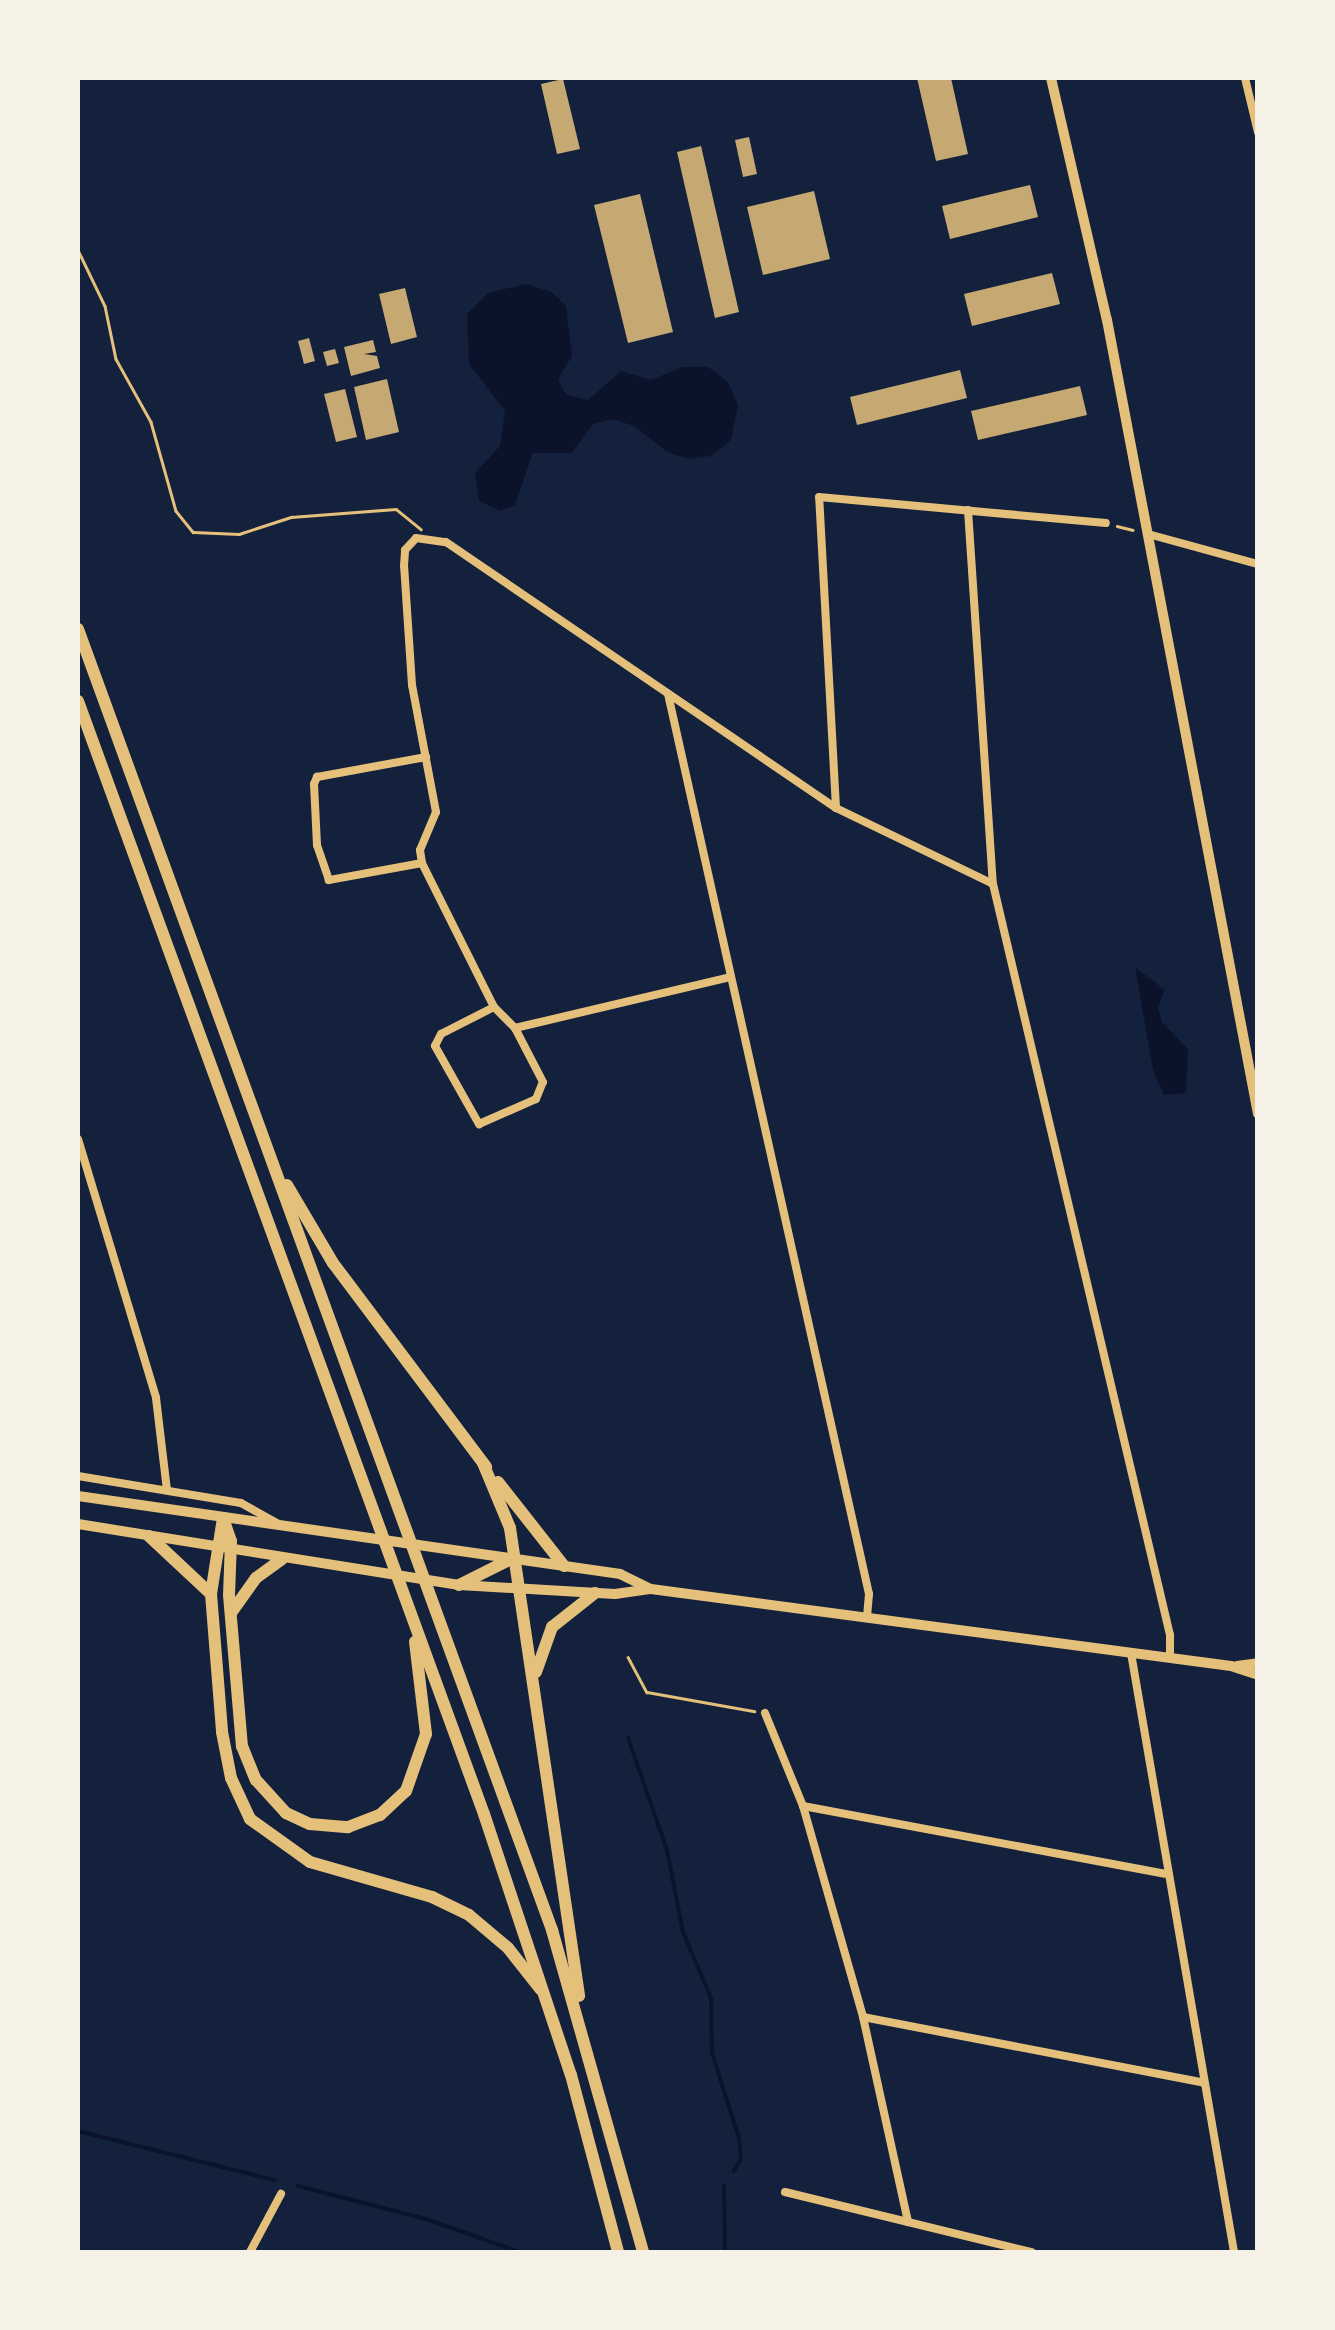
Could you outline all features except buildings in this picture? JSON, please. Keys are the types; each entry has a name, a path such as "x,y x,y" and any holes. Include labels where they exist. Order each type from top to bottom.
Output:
{"highway":[{"path":"78,629 433,1600 588,2048 644,2252"},
{"path":"78,701 548,2000 618,2252"},
{"path":"271,1157 333,1263 564,1566"},
{"path":"483,1463 510,1528 511,1559 520,1590 588,2048"},
{"path":"223,1518 231,1550 239,1726 256,1780 286,1813 336,1828 390,1808 422,1760 424,1700 407,1603"},
{"path":"223,1518 215,1548 211,1594 222,1732 230,1778 250,1819 310,1862 432,1896 469,1915 508,1948 548,2000"},
{"path":"149,1536 211,1594"},
{"path":"231,1613 256,1578 282,1559"},
{"path":"459,1585 511,1559"},
{"path":"535,1690 552,1627 595,1593"}],"main road":[{"path":"1051,78 1148,534 1258,1114"},
{"path":"78,1496 620,1574 651,1589"},
{"path":"78,1524 459,1585 595,1593 651,1589 1231,1666 1258,1676"},
{"path":"1231,1666 1258,1663"}],"street":[{"path":"1245,78 1258,132"},
{"path":"836,808 815,508 828,492 1106,523"},
{"path":"968,510 993,884 1170,1634 1170,1658"},
{"path":"1148,534 1258,564"},
{"path":"494,1007 441,1034 435,1046 479,1124 542,1090 516,1028 494,1007 422,863 420,850 436,812 412,684 404,566 405,550 416,538 446,542 836,808 993,884"},
{"path":"668,694 869,1594 867,1618"},
{"path":"422,863 329,880 317,845 314,784 317,777 426,758"},
{"path":"516,1028 730,977"},
{"path":"78,1139 156,1398 167,1490"},
{"path":"78,1476 242,1503 281,1526"},
{"path":"1132,1653 1166,1874 1234,2252"},
{"path":"765,1713 803,1806 863,2016 908,2222"},
{"path":"803,1806 1166,1874"},
{"path":"863,2016 1202,2082"},
{"path":"785,2192 1032,2252"},
{"path":"250,2252 281,2194"}],"path":[{"path":"78,250 105,306 116,359 155,433 176,511 193,532 240,534 290,517 396,508 429,537"},
{"path":"1106,523 1148,534"},
{"path":"628,1657 647,1692 765,1713"}],"water":[{"path":"526,284 552,292 566,306 572,356 558,379 566,395 588,400 621,371 651,380 682,367 708,367 728,382 738,405 731,440 711,456 688,459 667,452 634,426 613,419 593,424 572,453 533,453 515,505 500,511 479,501 475,473 500,446 505,411 469,364 467,314 488,293"},
{"path":"1135,967 1165,990 1158,1007 1162,1022 1188,1049 1186,1093 1164,1095 1153,1070"}],"waterway":[{"path":"628,1738 667,1850 683,1932 711,1998 712,2053 739,2138 741,2159 734,2171"},
{"path":"78,2131 275,2180"},
{"path":"724,2185 725,2252"},
{"path":"298,2186 429,2220 520,2252"}]}
